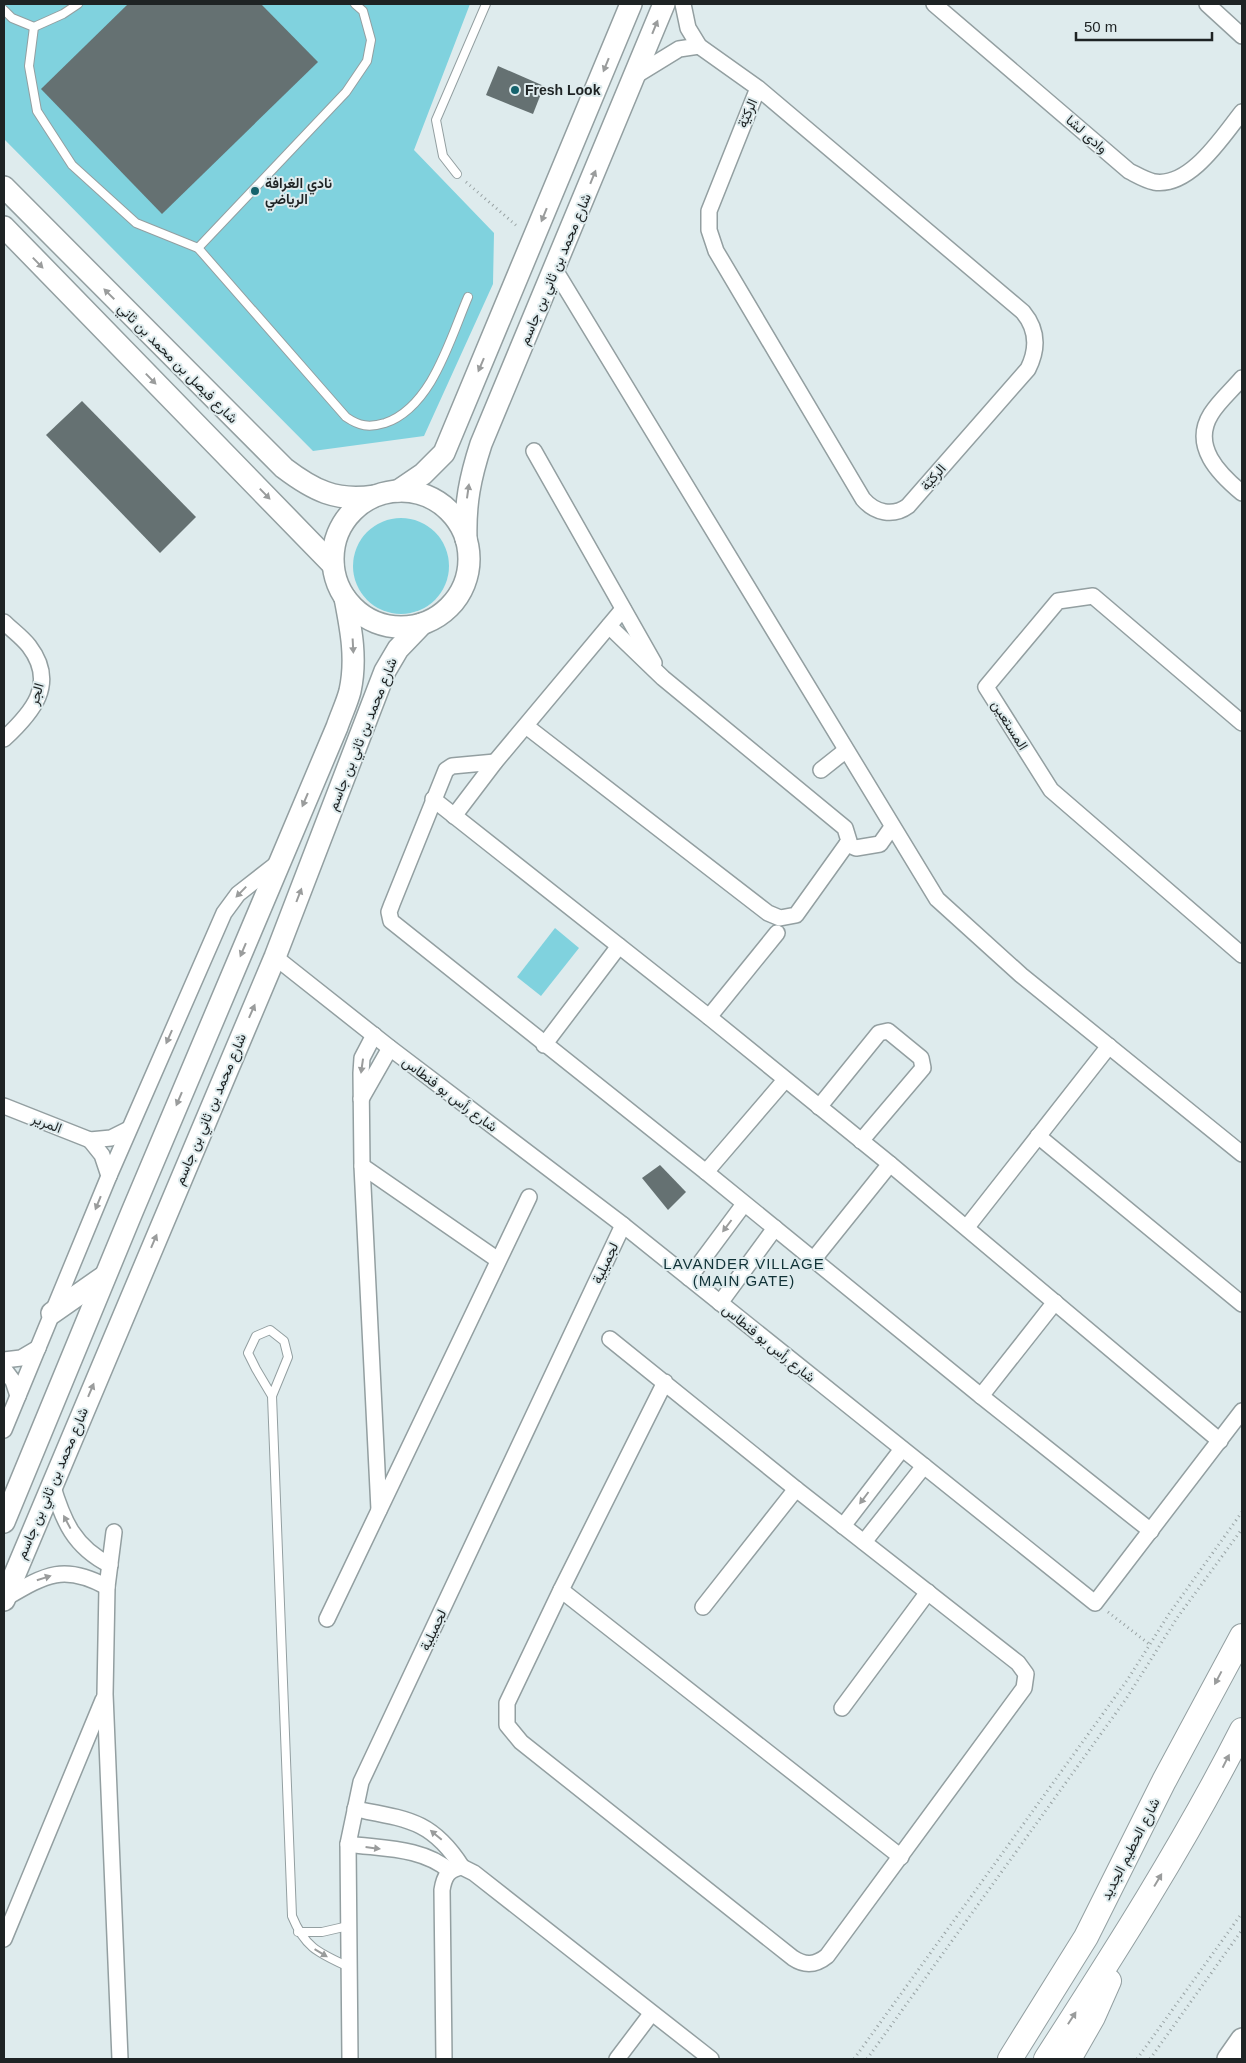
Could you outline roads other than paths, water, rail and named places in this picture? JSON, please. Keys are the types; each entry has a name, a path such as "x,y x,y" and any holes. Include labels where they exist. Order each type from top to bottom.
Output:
{"main road":[{"path":"398,491 423,474 444,453 631,4"},
{"name":"شارع محمد بن ثاني بن جاسم","path":"466,539 465,510 469,480 481,444 555,270 664,4"},
{"name":"شارع فيصل بن محمد بن ثاني","path":"4,187 284,468 306,484 324,492 352,500 374,496"},
{"path":"4,228 333,565"},
{"path":"398,491 420,494 440,504 456,519 466,539 469,566 461,591 445,612 422,624 400,628 379,624 360,614 345,598 335,577 333,565 335,541 346,519 358,506 374,496 398,491"},
{"name":"شارع محمد بن ثاني بن جاسم","path":"4,1522 350,691 353,644 345,598"},
{"name":"شارع محمد بن ثاني بن جاسم","path":"4,1600 275,957 385,670 398,649 422,624"},
{"path":"52,1313 105,1276"},
{"name":"شارع الحطيم الجديد","path":"1010,2059 1086,1937 1164,1781 1242,1636"},
{"path":"1046,2059 1116,1950 1211,1793 1242,1730"},
{"path":"993,2059 1086,1937"},
{"path":"1068,2059 1102,2001 1116,1950"}],"street":[{"name":"الركيّة","path":"683,4 688,28 699,46 758,88 1023,312 1032,325 1036,348 1028,369 908,506 900,512 882,512 863,499 735,286 711,238 708,220 711,204 758,88"},
{"name":"وادى لشا","path":"934,4 1129,171 1143,179 1164,183 1186,174 1215,145 1242,112"},
{"path":"1207,4 1242,36"},
{"path":"635,76 678,50 699,46"},
{"path":"555,270 845,751 943,906 1021,975 1242,1154"},
{"path":"1242,378 1211,414 1207,422 1205,442 1207,452 1215,469 1242,493"},
{"path":"534,451 663,678"},
{"name":"المستعين","path":"1242,723 1093,596 1058,601 986,687 1051,790 1242,955"},
{"path":"454,816 495,762 623,610"},
{"name":"الجر","path":"4,622 34,654 41,672 42,683 38,698 31,712 4,739"},
{"path":"526,726 768,913 780,918 796,915 847,844 848,833 845,828 663,678 609,626"},
{"path":"821,770 845,751"},
{"path":"495,762 452,766 442,777 389,912 392,921 1151,1531 1242,1411"},
{"path":"433,799 709,1017 890,1164 1220,1441"},
{"path":"847,844 856,848 880,844 892,827"},
{"name":"شارع محمد بن ثاني بن جاسم","path":"4,1430 129,1129 224,913 238,894 279,862"},
{"path":"709,1017 777,933"},
{"path":"544,1045 620,946"},
{"name":"شارع رأس بو فنطاس","path":"275,957 390,1048 623,1225 1095,1603 1151,1531"},
{"path":"819,1107 878,1033 888,1031 921,1058 923,1068 861,1141"},
{"path":"374,1035 362,1058 361,1099 362,1166 379,1510"},
{"path":"967,1227 1109,1046"},
{"path":"361,1099 390,1048"},
{"path":"706,1172 786,1080"},
{"name":"المرير","path":"4,1106 90,1140"},
{"path":"90,1140 111,1138 129,1129"},
{"path":"1038,1136 1242,1304"},
{"path":"90,1140 102,1155 109,1176"},
{"path":"813,1260 890,1164"},
{"path":"362,1166 498,1260"},
{"path":"327,1619 529,1198"},
{"path":"689,1278 744,1204"},
{"name":"لجميلية","path":"350,2059 348,1844 361,1782 623,1225"},
{"path":"720,1303 774,1228"},
{"path":"981,1396 1055,1302"},
{"path":"610,1339 665,1382 796,1489 1023,1668 1026,1681 1024,1688 901,1857 827,1956 821,1961 807,1964 793,1958 513,1735 507,1725 507,1703 665,1382"},
{"path":"4,1360 21,1358 38,1348"},
{"path":"4,1369 13,1381 18,1396"},
{"path":"843,1526 902,1449"},
{"path":"864,1542 924,1466"},
{"path":"52,1484 61,1510 77,1540 91,1555 110,1565"},
{"path":"703,1607 796,1489"},
{"path":"114,1532 107,1587 106,1694 120,2059"},
{"path":"4,1600 33,1582 60,1574 73,1573 88,1576 107,1587"},
{"path":"561,1590 901,1857"},
{"path":"842,1708 928,1592"},
{"path":"4,1939 106,1694"},
{"path":"356,1809 400,1817 422,1825 448,1846 456,1869"},
{"path":"348,1844 417,1853 456,1869 474,1873 651,2014 711,2059"},
{"path":"444,2059 442,1890 445,1876 456,1869"},
{"path":"617,2059 651,2014"}],"lane":[{"path":"4,10 12,18 34,27 63,14 78,4"},
{"path":"198,248 346,92 357,76 367,60 371,40 362,12 355,4"},
{"path":"457,174 443,156 436,120 486,4"},
{"path":"34,27 29,66 37,111 72,165 136,223 198,248 346,417 358,425 374,427 394,420 416,404 437,371 468,297"},
{"path":"272,1396 248,1352 256,1336 270,1330 284,1341 288,1357 272,1396 292,1916 298,1932 316,1952 349,1967"},
{"path":"298,1932 322,1932 348,1926"}],"place":[{"name":"Fresh Look","path":"515,90"},
{"name":"نادي الغرافة الرياضي","path":"255,191"}],"district":[{"name":"LAVANDER VILLAGE (MAIN GATE)","path":"744,1272"}]}
